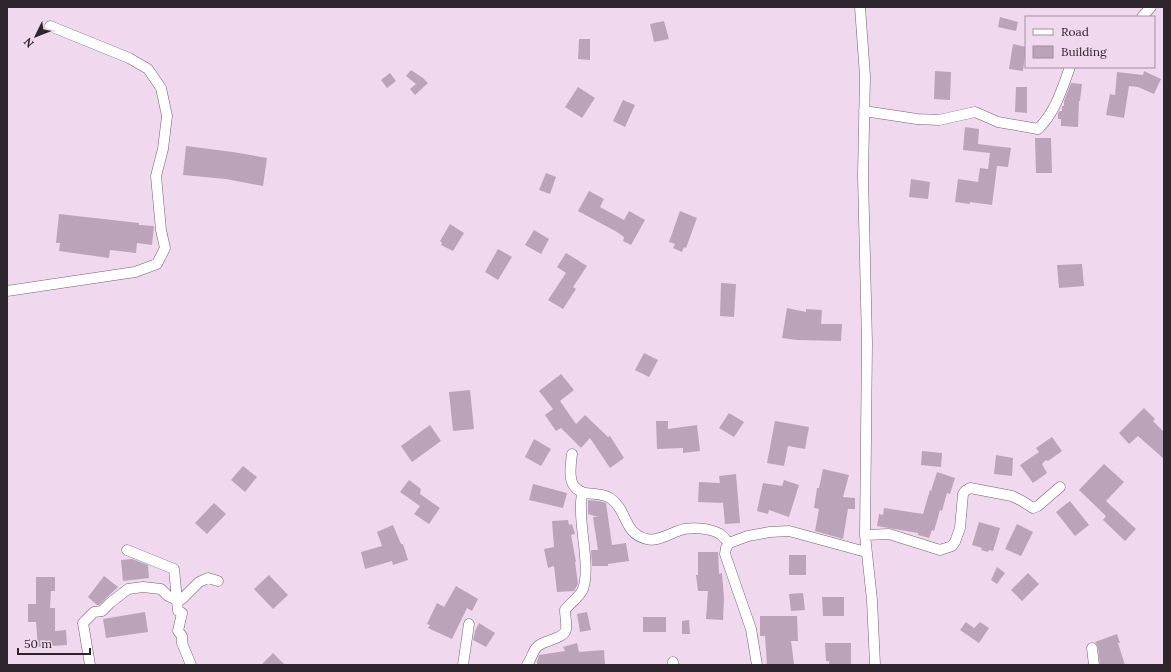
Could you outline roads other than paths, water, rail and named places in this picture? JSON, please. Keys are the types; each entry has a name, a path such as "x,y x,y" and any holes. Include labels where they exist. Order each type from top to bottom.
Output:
{"street":[{"path":"860,7 865,76 863,176 867,342 865,535 872,600 875,665"},
{"path":"1143,16 1151,7"},
{"path":"7,291 135,272 156,264 165,248 156,176 163,149 167,116 161,88 148,68 129,58 50,26"},
{"path":"864,111 917,119 939,120 975,112 998,122 1038,129 1046,121 1058,100 1070,68"},
{"path":"572,454 571,480 575,488 582,493 599,493 610,498 620,508 629,528 635,535 648,540 663,537 681,530 706,530 720,534 729,543"},
{"path":"865,535 889,534 940,550 952,546 955,542 960,528 963,494 966,490 970,488 1012,496 1033,508 1038,506 1060,487"},
{"path":"527,665 536,647 560,637 564,633 566,630 565,610 582,590 585,580 585,558 581,520 580,498 582,493"},
{"path":"757,665 751,629 725,554 729,543 748,536 770,532 789,531 866,552"},
{"path":"128,550 174,569 178,611 182,612 178,631 182,636 182,643 191,665"},
{"path":"90,665 82,623 94,612 102,611 128,589 143,587 161,589 168,596 177,600 182,599 199,582 208,578 218,581"},
{"path":"463,665 469,624"},
{"path":"1092,648 1094,665"}]}
